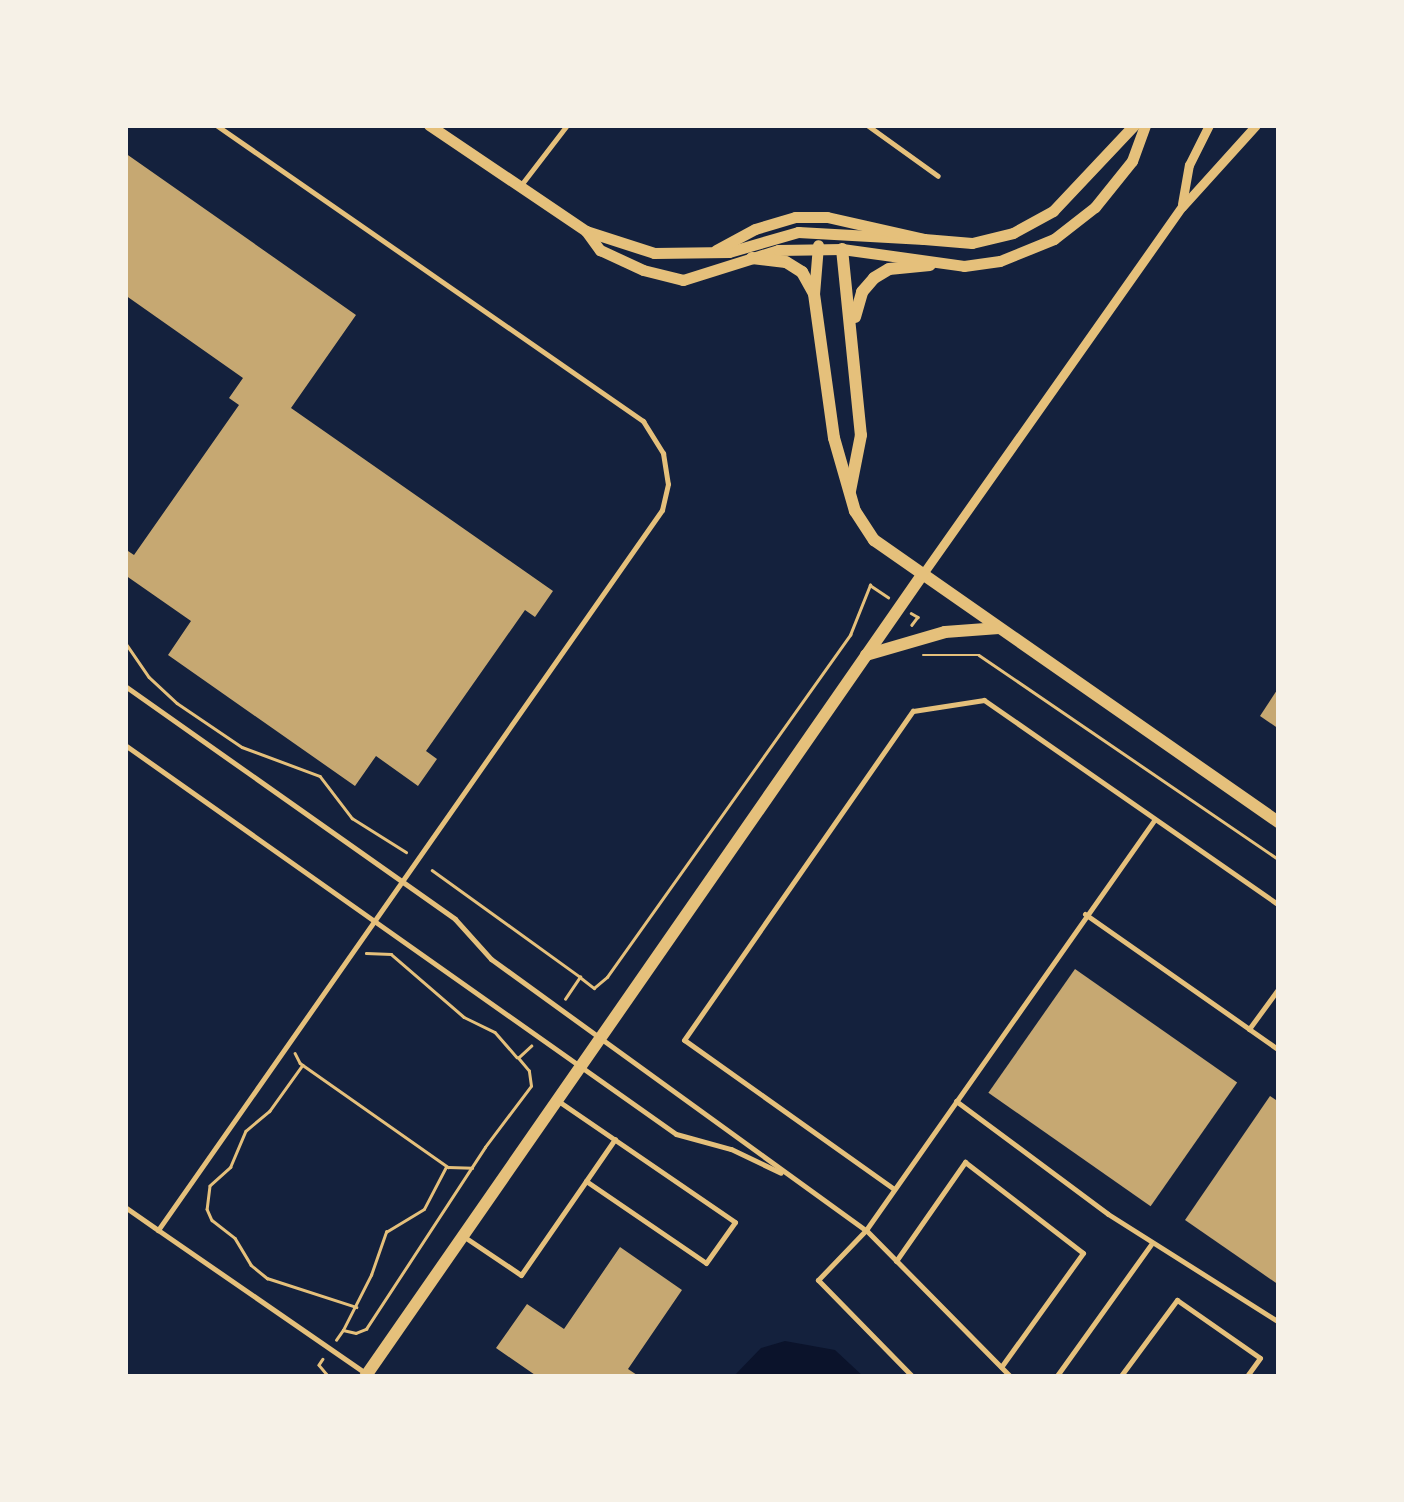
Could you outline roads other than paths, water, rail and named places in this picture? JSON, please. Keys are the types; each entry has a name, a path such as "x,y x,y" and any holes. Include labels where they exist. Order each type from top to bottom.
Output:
{"main road":[{"path":"842,249 853,324 861,435 850,494"},
{"path":"752,258 786,262 802,272 814,294 834,438 855,511 874,540 1279,823"},
{"path":"853,324 862,292 874,278 889,269 930,264"},
{"path":"366,1376 922,575"},
{"path":"866,656 944,632 999,628"}],"street":[{"path":"429,125 586,231 654,253 729,252 798,232 972,242 1013,233 1054,212 1134,125"},
{"path":"586,231 600,250 643,270 683,280 778,250 842,249 930,264 1000,262 1054,239 1094,206 1132,161 1145,125"},
{"path":"1182,207 1189,165 1209,125"},
{"path":"922,575 1182,207 1256,125"},
{"path":"712,252 755,228 794,218 827,216 918,238"},
{"path":"814,294 816,248 826,234"},
{"path":"826,234 842,249"}],"lane":[{"path":"158,1230 662,510 668,484 663,453 643,421 216,125"},
{"path":"519,187 567,125"},
{"path":"867,125 938,176"},
{"path":"125,686 455,919 492,959 866,1230 1011,1377"},
{"path":"894,1188 684,1040 913,711 984,700 1279,905"},
{"path":"125,746 676,1134 730,1150 792,1178"},
{"path":"913,1377 818,1280 866,1230 1084,914 1155,819"},
{"path":"1084,914 1279,1050"},
{"path":"1250,1029 1279,988"},
{"path":"558,1100 735,1222 706,1263 586,1181"},
{"path":"956,1100 1152,1243 1279,1322"},
{"path":"463,1236 521,1275 615,1139"},
{"path":"896,1260 965,1162 1083,1253 1002,1368"},
{"path":"125,1207 366,1376"},
{"path":"1056,1377 1152,1243"},
{"path":"1120,1377 1176,1300 1260,1358 1246,1377"}],"water":[{"path":"785,1341 835,1350 864,1377 733,1377 761,1348"}]}
